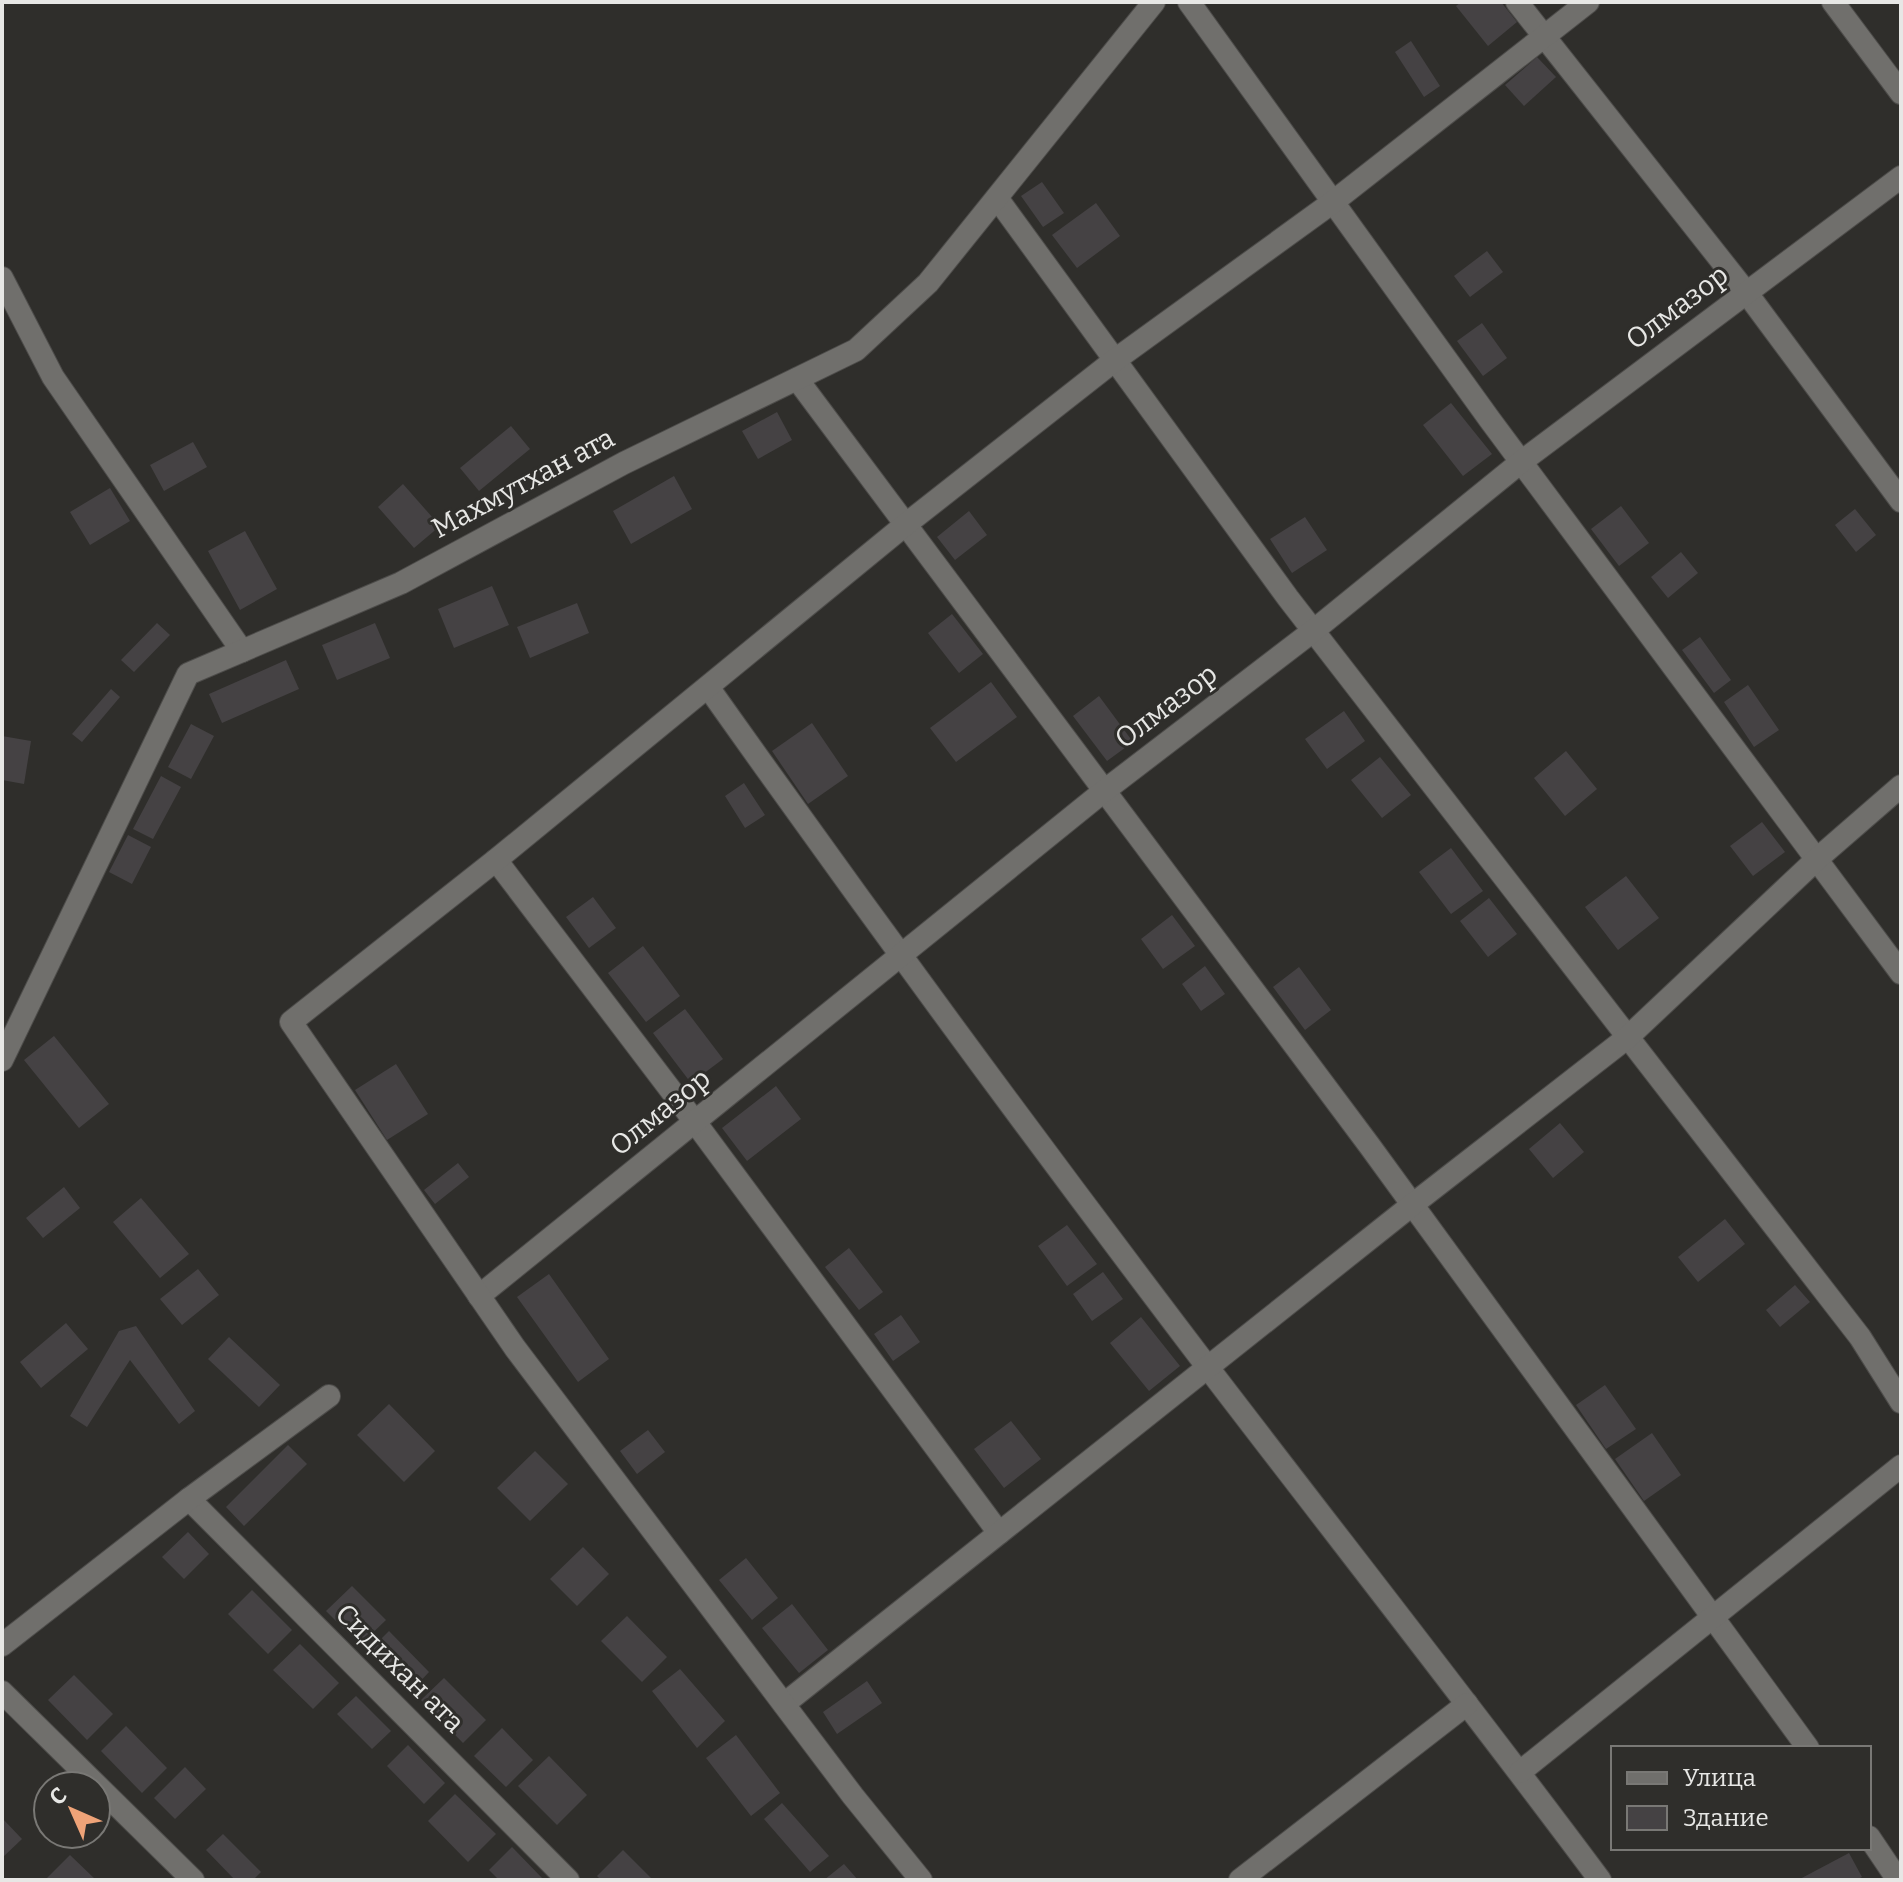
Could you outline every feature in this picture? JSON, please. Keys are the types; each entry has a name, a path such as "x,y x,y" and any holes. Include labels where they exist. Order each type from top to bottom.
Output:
{"street":[{"name":"Махмутхан ата","path":"2,1060 188,674 401,583 624,463 856,350 928,283 1154,2"},
{"path":"1189,2 1521,462 1901,973"},
{"path":"1517,2 1746,292 1901,501"},
{"path":"921,1880 853,1796 515,1348 291,1022 496,860 905,525 1115,360 1333,202 1588,2"},
{"path":"1833,2 1901,93"},
{"name":"Олмазор","path":"479,1296 1104,791 1313,631 1521,462 1901,177"},
{"path":"997,198 1313,631 1860,1337 1901,1402"},
{"path":"2,278 53,377 242,651"},
{"path":"797,379 1412,1205 1807,1746"},
{"path":"708,687 900,956 1208,1368 1600,1880"},
{"path":"784,1704 1628,1037 1817,859 1901,786"},
{"path":"496,860 695,1122 999,1533"},
{"path":"2,1645 189,1499 329,1396"},
{"path":"1520,1772 1901,1466"},
{"name":"Сидихан ата","path":"189,1499 568,1880"},
{"path":"2,1692 193,1880"},
{"path":"1240,1880 1467,1704"},
{"path":"1871,1840 1898,1880"}],"building":[{"path":"1461,2 1501,2 1517,22 1488,46 1456,6"},
{"path":"1411,41 1440,86 1424,97 1395,52"},
{"path":"1537,57 1556,77 1524,106 1505,85"},
{"path":"1042,182 1064,213 1043,227 1021,196"},
{"path":"1096,203 1120,236 1077,268 1052,235"},
{"path":"1487,251 1503,272 1470,297 1454,276"},
{"path":"1482,323 1507,358 1483,376 1457,341"},
{"path":"1451,403 1492,454 1463,476 1423,425"},
{"path":"777,412 792,440 758,459 742,431"},
{"path":"511,426 530,449 479,491 460,468"},
{"path":"193,442 207,467 164,491 150,465"},
{"path":"674,476 692,509 631,544 613,511"},
{"path":"403,484 440,526 414,548 378,507"},
{"path":"110,488 130,521 90,545 70,512"},
{"path":"1621,506 1649,543 1619,566 1591,529"},
{"path":"1855,509 1876,535 1856,552 1835,525"},
{"path":"969,511 987,535 955,560 937,537"},
{"path":"1305,517 1327,550 1292,573 1270,539"},
{"path":"245,531 277,589 240,610 208,551"},
{"path":"1681,552 1698,573 1668,598 1651,577"},
{"path":"492,586 509,625 454,648 438,609"},
{"path":"577,603 589,633 530,658 517,627"},
{"path":"952,614 983,654 959,673 928,633"},
{"path":"157,623 170,635 134,672 121,660"},
{"path":"375,623 390,658 337,680 322,645"},
{"path":"1700,637 1731,680 1714,693 1682,650"},
{"path":"286,660 299,689 222,723 209,694"},
{"path":"991,682 1017,717 956,762 930,728"},
{"path":"1748,685 1779,730 1754,747 1724,702"},
{"path":"111,689 120,697 82,742 72,734"},
{"path":"1099,696 1133,742 1107,761 1073,716"},
{"path":"1344,711 1365,741 1327,769 1305,739"},
{"path":"812,723 848,776 808,804 772,751"},
{"path":"191,724 214,736 191,779 168,767"},
{"path":"2,736 31,741 24,784 2,780"},
{"path":"1566,751 1597,789 1565,816 1534,778"},
{"path":"1380,757 1411,795 1382,818 1351,780"},
{"path":"161,776 181,787 153,839 133,829"},
{"path":"744,783 765,815 745,828 725,796"},
{"path":"1762,822 1785,852 1753,876 1730,846"},
{"path":"128,835 151,847 132,884 109,872"},
{"path":"1451,848 1483,891 1451,914 1419,872"},
{"path":"1626,876 1659,918 1618,950 1585,907"},
{"path":"593,897 616,928 589,948 566,917"},
{"path":"1489,898 1517,934 1488,957 1460,921"},
{"path":"1172,915 1195,946 1163,969 1141,939"},
{"path":"643,946 680,996 646,1022 608,973"},
{"path":"1205,966 1225,994 1201,1011 1182,984"},
{"path":"1299,967 1331,1010 1305,1030 1273,987"},
{"path":"685,1009 723,1059 691,1083 653,1033"},
{"path":"54,1036 109,1104 79,1128 24,1060"},
{"path":"396,1064 428,1114 387,1140 355,1090"},
{"path":"776,1086 801,1119 747,1161 722,1128"},
{"path":"1560,1123 1584,1152 1553,1178 1529,1149"},
{"path":"458,1163 469,1177 435,1204 424,1190"},
{"path":"64,1187 80,1208 43,1238 26,1218"},
{"path":"141,1198 189,1254 160,1278 113,1222"},
{"path":"1725,1219 1745,1244 1698,1282 1678,1257"},
{"path":"1067,1225 1097,1264 1067,1286 1038,1246"},
{"path":"849,1248 883,1292 859,1310 825,1267"},
{"path":"198,1269 219,1295 182,1325 160,1299"},
{"path":"1103,1272 1123,1299 1092,1321 1073,1294"},
{"path":"549,1274 609,1359 578,1382 517,1297"},
{"path":"1795,1285 1810,1302 1780,1327 1766,1310"},
{"path":"901,1315 920,1342 893,1361 874,1334"},
{"path":"1141,1317 1180,1366 1149,1391 1110,1343"},
{"path":"66,1323 88,1349 41,1388 20,1362"},
{"path":"136,1326 195,1411 179,1424 130,1360 87,1427 70,1416 119,1331"},
{"path":"229,1337 280,1385 259,1407 208,1359"},
{"path":"1605,1385 1636,1429 1606,1449 1576,1405"},
{"path":"389,1404 435,1451 404,1482 357,1435"},
{"path":"1011,1421 1041,1459 1004,1488 974,1449"},
{"path":"648,1430 665,1452 637,1474 620,1451"},
{"path":"1652,1433 1681,1475 1644,1501 1615,1459"},
{"path":"288,1445 307,1464 244,1526 226,1507"},
{"path":"535,1451 568,1484 530,1521 497,1488"},
{"path":"188,1532 209,1554 184,1579 162,1557"},
{"path":"583,1547 609,1574 577,1606 550,1579"},
{"path":"746,1558 778,1598 752,1620 719,1580"},
{"path":"352,1586 386,1620 360,1645 326,1611"},
{"path":"252,1590 292,1630 268,1654 228,1614"},
{"path":"792,1604 828,1650 799,1673 762,1628"},
{"path":"627,1616 667,1657 642,1682 601,1641"},
{"path":"389,1631 429,1672 413,1689 372,1648"},
{"path":"300,1644 339,1683 313,1709 273,1670"},
{"path":"680,1669 725,1721 697,1748 652,1691"},
{"path":"74,1675 113,1714 87,1740 48,1700"},
{"path":"444,1678 486,1720 463,1743 421,1700"},
{"path":"867,1681 882,1703 837,1734 823,1712"},
{"path":"356,1696 391,1731 372,1749 337,1714"},
{"path":"126,1726 167,1768 142,1793 101,1751"},
{"path":"502,1728 533,1760 506,1787 474,1756"},
{"path":"736,1735 780,1793 751,1816 706,1758"},
{"path":"408,1745 445,1783 424,1804 387,1766"},
{"path":"549,1756 587,1795 557,1825 518,1786"},
{"path":"185,1767 206,1789 175,1819 154,1798"},
{"path":"455,1794 496,1834 468,1862 428,1821"},
{"path":"782,1803 829,1856 810,1872 764,1819"},
{"path":"2,1818 22,1839 2,1858"},
{"path":"223,1834 261,1872 253,1880 235,1880 206,1850"},
{"path":"512,1847 544,1880 499,1880 489,1870"},
{"path":"623,1850 653,1880 601,1880 597,1876"},
{"path":"1849,1853 1862,1877 1856,1880 1798,1880"},
{"path":"70,1855 96,1880 45,1880"},
{"path":"844,1864 858,1880 824,1880"}]}
